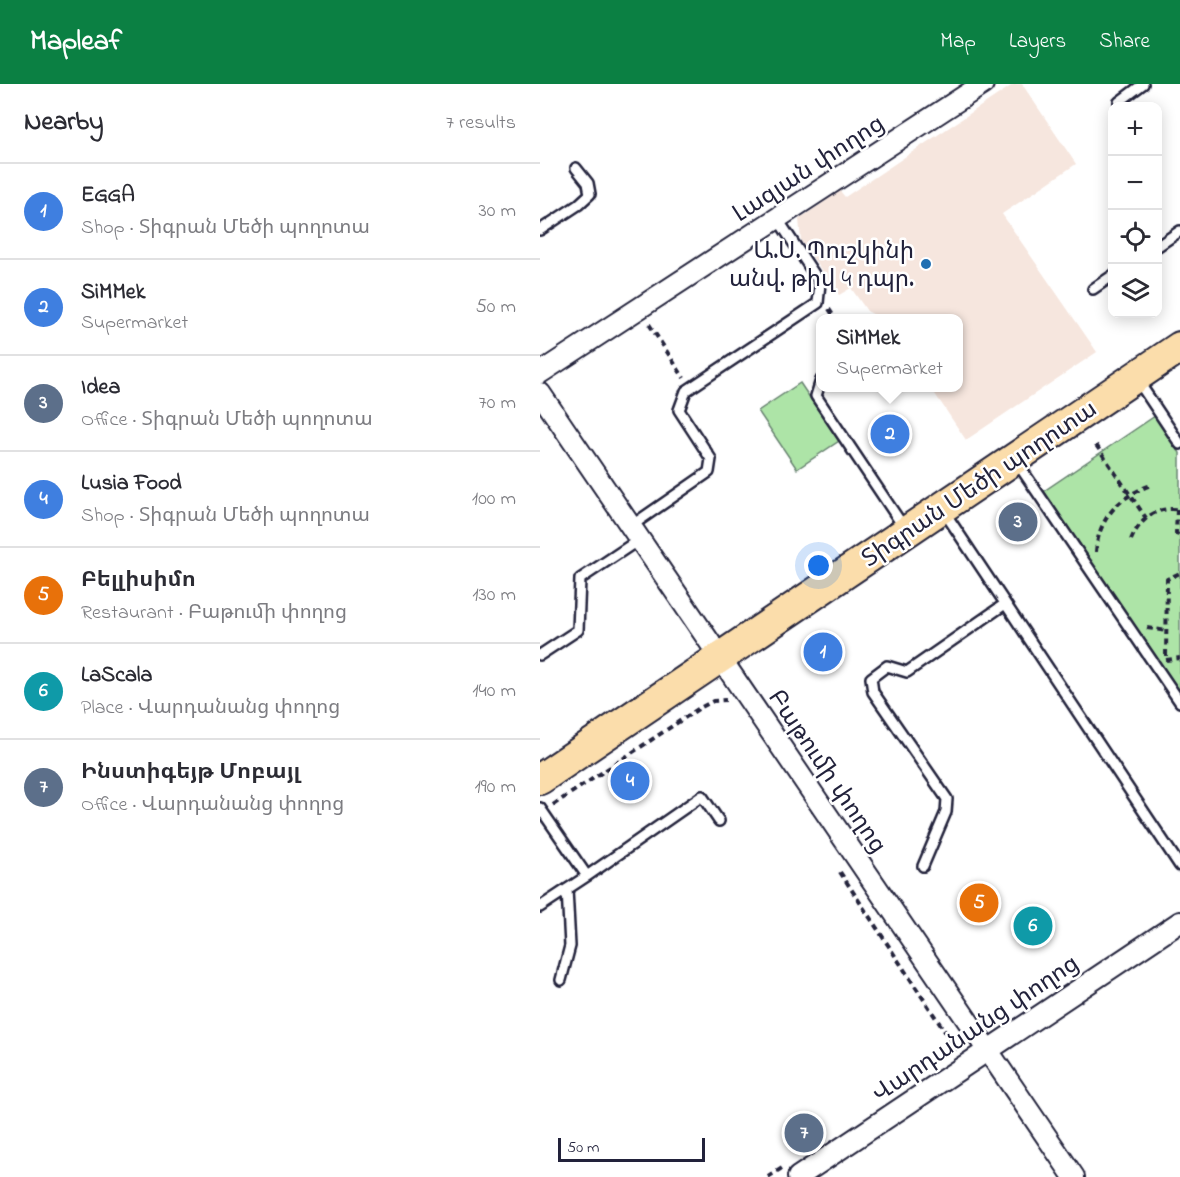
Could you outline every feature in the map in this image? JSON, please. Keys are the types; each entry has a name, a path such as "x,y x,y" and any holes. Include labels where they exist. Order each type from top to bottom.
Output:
{"main road":[{"name":"Տիգրան Մեծի պողոտա","path":"540,779 1180,347"}],"street":[{"name":"Լազյան փողոց","path":"540,373 982,84"},
{"name":"Բաթումի փողոց","path":"540,393 1074,1177"},
{"name":"Վարդանանց փողոց","path":"793,1171 986,1050 1180,921"}],"lane":[{"path":"1119,102 1143,84"},
{"path":"540,230 578,205 590,194 588,183 576,168"},
{"path":"540,656 578,630 580,579 709,472 711,459 679,410 686,391 818,303 820,283 777,218"},
{"path":"1162,243 1180,231"},
{"path":"1093,289 1108,279"},
{"path":"1135,378 1180,444"},
{"path":"817,392 816,396 907,531"},
{"path":"1015,458 1180,702"},
{"path":"941,508 1180,866"},
{"path":"923,866 946,812 947,799 873,692 871,678 887,666 907,672 1005,604"},
{"path":"540,907 702,796 719,821"},
{"path":"541,810 587,876"},
{"path":"561,980 570,946 567,889"}],"path":[{"path":"827,307 832,314"},
{"path":"639,309 691,388"},
{"path":"1096,445 1146,518"},
{"path":"1103,588 1095,557 1097,539 1105,519 1122,499 1150,485"},
{"path":"1131,540 1135,529 1146,518 1164,510 1179,509 1176,533 1180,537"},
{"path":"1166,660 1167,579 1180,573"},
{"path":"541,810 698,709 725,698 732,708"},
{"path":"835,864 958,1050 949,1056"},
{"path":"768,1177 793,1171"}],"shaded area":[{"name":"Ա.Ս. Պուշկինի անվ. թիվ 4 դպր.","path":"1014,84 1022,84 1076,164 1002,214 1097,352 966,440 934,392 963,392 963,314 873,314 867,311 851,288 839,295 801,241 799,219 840,191 845,197"}],"green space":[{"path":"800,383 839,441 797,469 758,411"},
{"path":"1155,416 1180,453 1180,692 1044,491"}],"place":[{"name":"Ա.Ս. Պուշկինի անվ. թիվ 4 դպր.","path":"926,264"},
{"name":"SiMMek","path":"890,434"},
{"name":"Idea","path":"1018,522"},
{"name":"EGGA","path":"823,652"},
{"name":"Lusia Food","path":"630,781"},
{"name":"Բելլիսիմո","path":"979,903"},
{"name":"LaScala","path":"1033,926"},
{"name":"Ինստիգեյթ Մոբայլ","path":"804,1133"}]}
